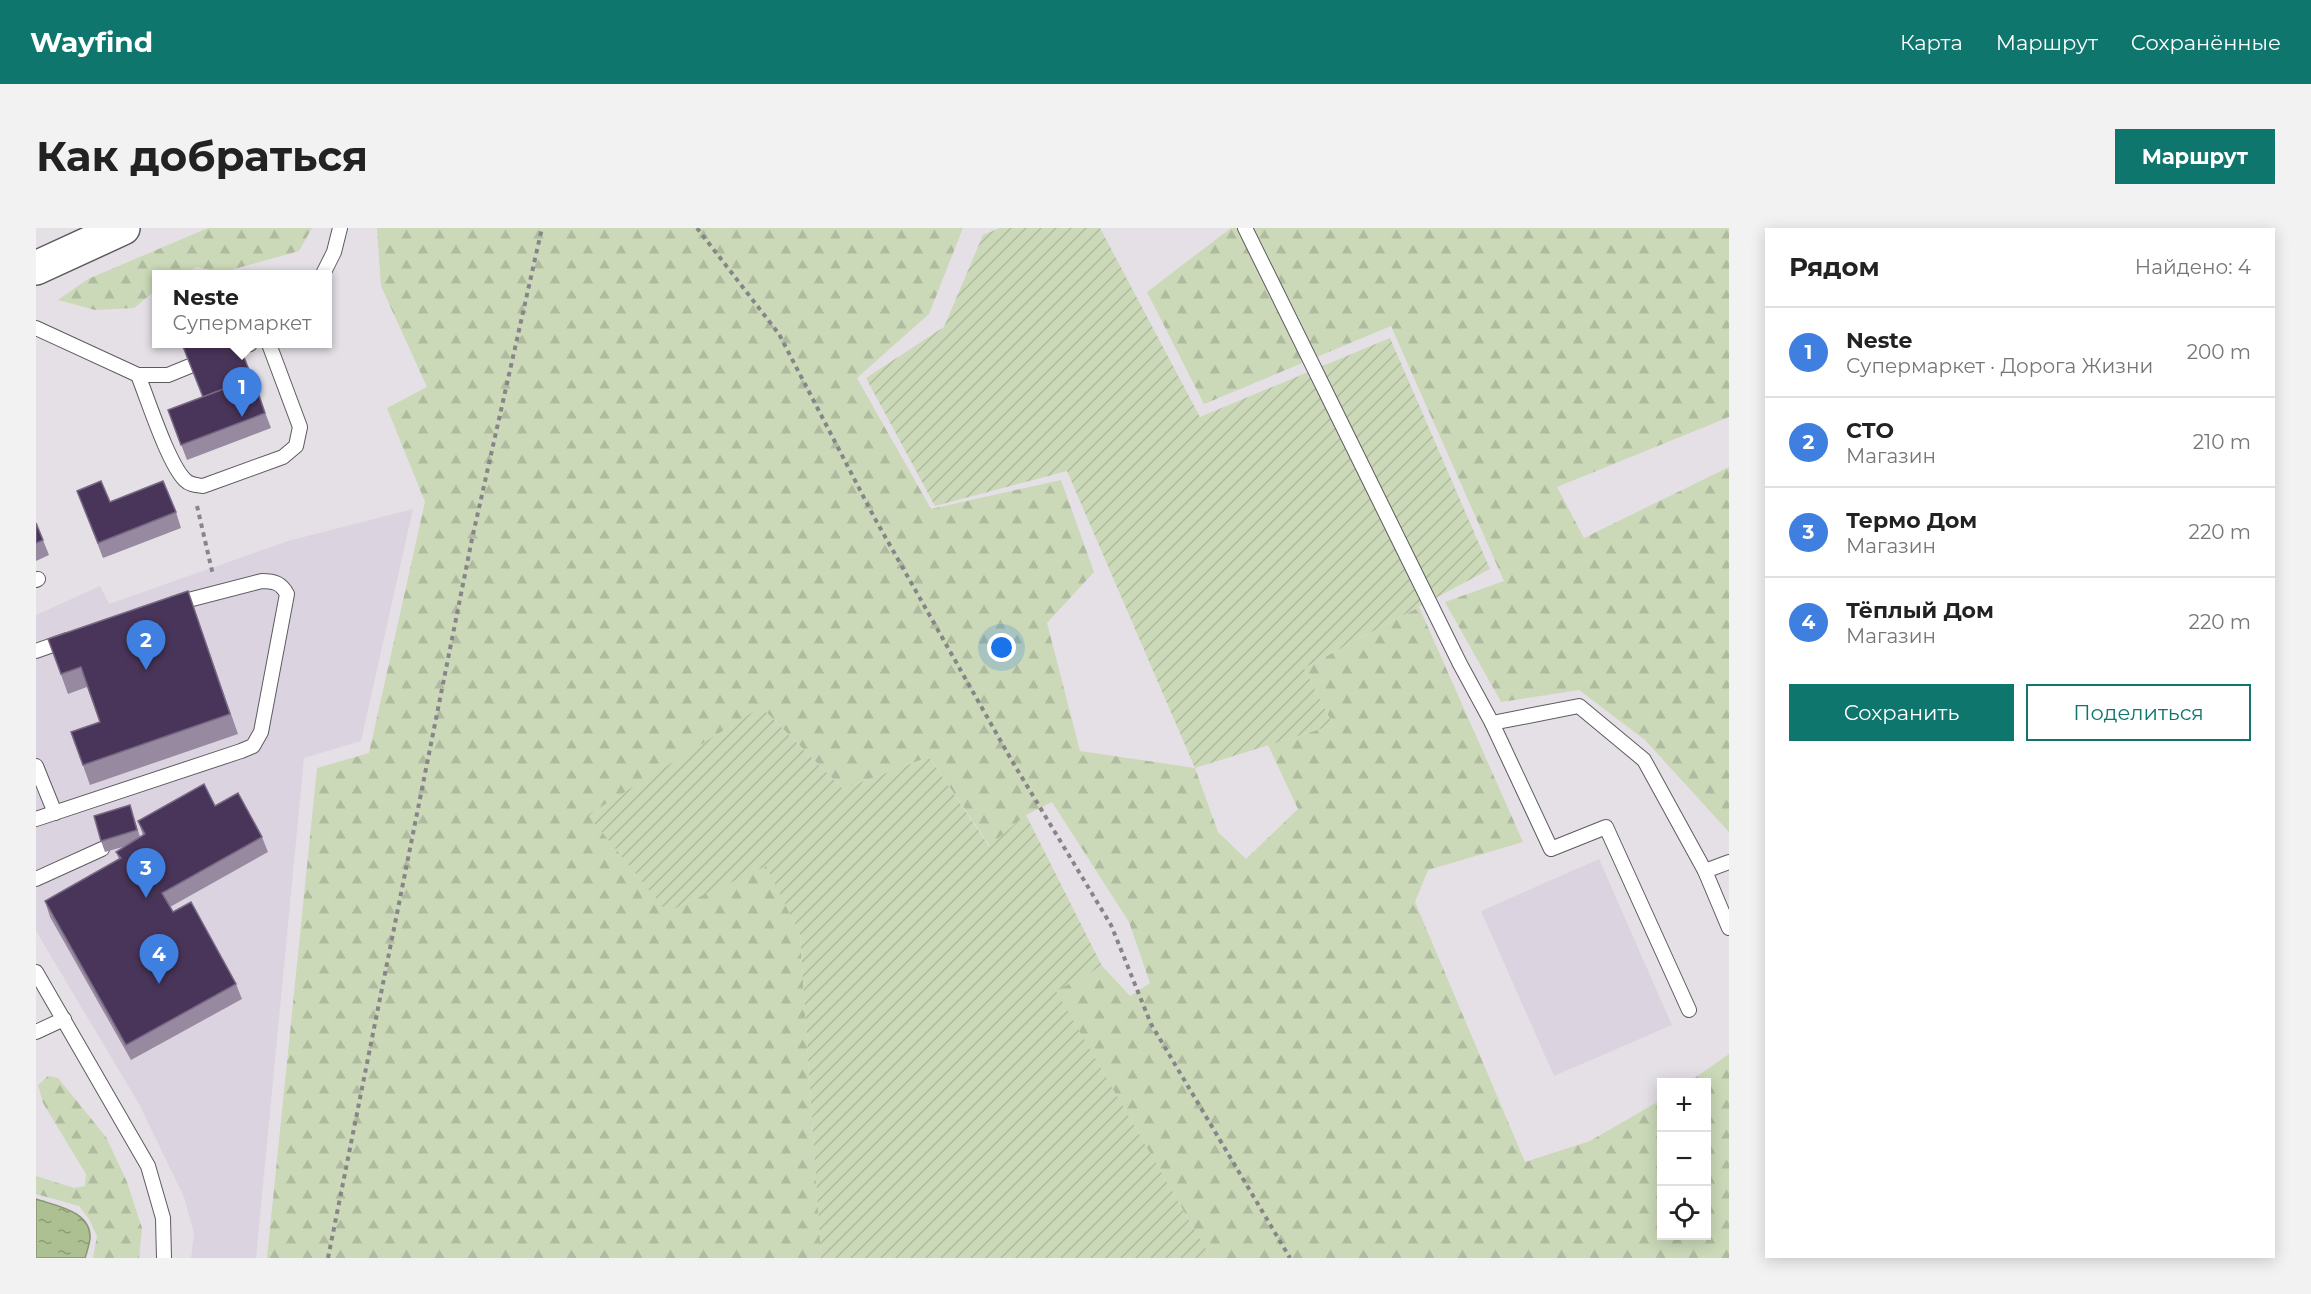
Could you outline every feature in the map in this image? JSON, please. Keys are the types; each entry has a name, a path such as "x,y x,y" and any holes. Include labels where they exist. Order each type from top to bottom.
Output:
{"main road":[{"path":"36,268 123,228"}],"lane":[{"path":"325,270 334,252 340,228"},
{"path":"1245,228 1460,664 1492,723 1551,849 1606,827 1689,1010"},
{"path":"36,328 138,375 168,375 190,366"},
{"path":"138,375 174,464 185,480 193,485 203,486 283,457 296,446 300,427 270,348"},
{"path":"36,819 253,746 261,732 287,594 283,586 272,581 217,592 160,608"},
{"path":"36,651 85,634"},
{"path":"1492,723 1579,706 1644,760 1705,871 1729,928"},
{"path":"36,766 55,813"},
{"path":"36,879 102,849"},
{"path":"1705,871 1729,862"},
{"path":"36,972 148,1166 163,1218 164,1258"},
{"path":"36,1032 64,1018"}],"path":[{"path":"328,1258 471,539 542,228"},
{"path":"697,228 779,334 880,527 1012,761 1111,925 1151,1024 1290,1258"},
{"path":"193,485 217,592"}],"shaded area":[{"path":"413,509 361,741 304,758 256,1258 191,1258 194,1233 184,1197 139,1104 36,931 36,615 100,586 109,604 288,541"},
{"path":"1599,859 1672,1025 1554,1076 1481,911"}],"green space":[{"path":"208,228 312,228 299,251 231,270 208,270 197,267 191,270 152,270 152,293 134,308 95,310 58,300 88,279"},
{"path":"377,228 963,228 929,314 857,378 931,509 1061,480 1094,572 1047,623 1080,751 1195,768 1218,832 1246,859 1298,809 1268,745 1333,725 1304,668 1419,607 1523,842 1428,870 1415,902 1525,1162 1590,1141 1657,1102 1657,1240 1711,1240 1711,1078 1695,1078 1729,1054 1729,1258 1211,1258 1055,990 1102,966 1130,996 1150,983 1129,922 1052,802 1026,815 990,846 929,757 843,789 761,707 667,912 766,865 800,934 821,1256 818,1258 267,1258 317,768 369,753 425,502 387,408 427,387 381,286"},
{"path":"1000,228 1100,228 1200,417 1390,338 1490,569 1304,668 1333,725 1195,768 1067,471 935,506 866,378 944,327 983,235"},
{"path":"1231,228 1729,228 1729,417 1557,487 1584,538 1729,467 1729,832 1645,740 1579,690 1501,702 1445,602 1504,581 1391,326 1204,404 1147,292"},
{"path":"761,707 843,789 929,757 989,846 1026,815 1102,966 1056,991 1211,1258 818,1258 821,1256 800,934 766,866 667,912 588,815"},
{"path":"48,1076 58,1078 106,1137 127,1182 142,1228 139,1258 93,1258 97,1236 89,1219 79,1206 36,1194 36,1176 74,1188 85,1186 86,1174 43,1103 38,1085"}],"water":[{"path":"36,1199 71,1211 85,1222 90,1239 85,1258 36,1258"}],"building":[{"path":"184,348 241,348 252,378 203,397"},
{"path":"253,378 265,413 181,445 168,410"},
{"path":"101,481 110,502 163,481 176,512 98,543 77,491"},
{"path":"36,523 43,540 36,543"},
{"path":"188,591 230,714 83,765 71,732 100,722 81,667 61,674 48,639"},
{"path":"204,784 215,806 238,793 262,837 162,893 173,912 191,902 236,984 126,1045 45,901 121,858 116,852 145,834 138,821"},
{"path":"130,805 137,830 101,841 94,816"}],"place":[{"name":"Neste","path":"242,417"},
{"name":"СТО","path":"146,670"},
{"name":"Термо Дом","path":"146,898"},
{"name":"Тёплый Дом","path":"159,984"}]}
